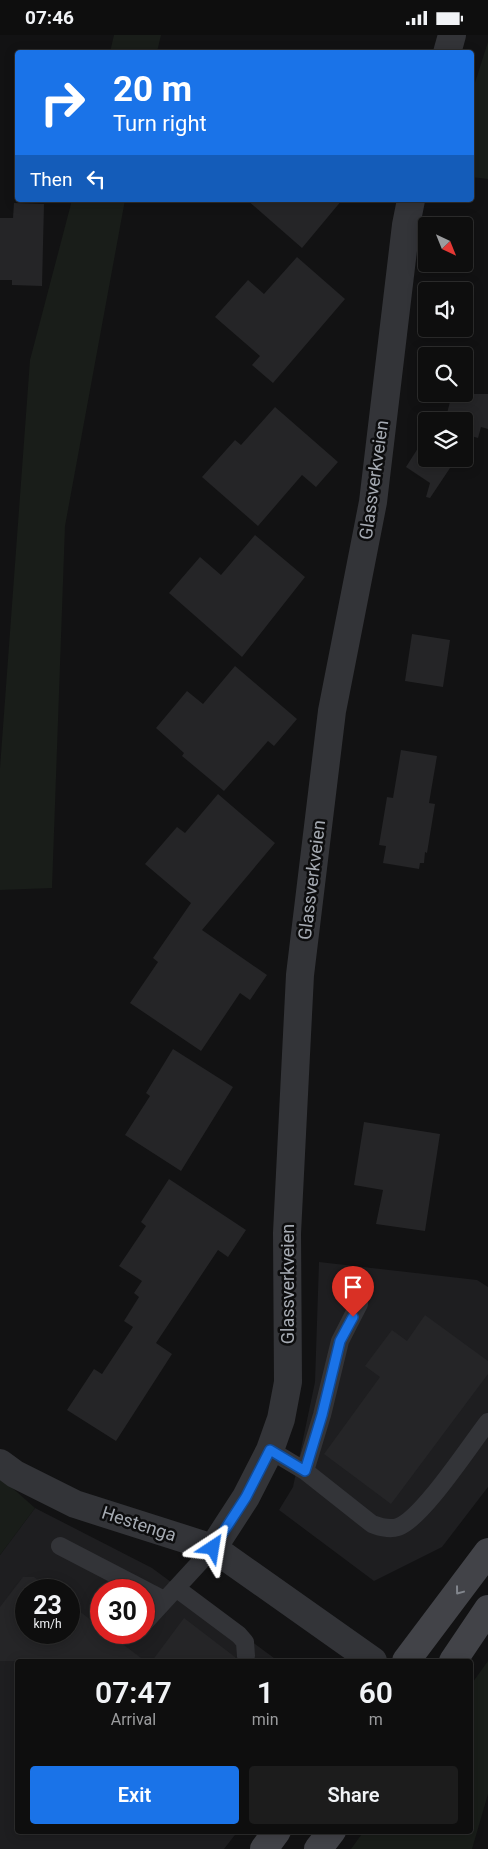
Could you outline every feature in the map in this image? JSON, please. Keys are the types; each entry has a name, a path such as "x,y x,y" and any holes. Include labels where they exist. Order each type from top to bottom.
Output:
{"main road":[{"path":"408,1659 488,1552"},
{"path":"454,1659 488,1609"},
{"path":"264,1849 275,1834"},
{"path":"318,1849 330,1834"}],"street":[{"path":"448,50 452,35"},
{"name":"Glassverkveien","path":"213,1548 246,1497 270,1450 281,1419 288,1382 287,1233 300,975 332,711 373,502 405,235 411,202"},
{"name":"Hestenga","path":"0,1463 15,1475 75,1503 213,1548 370,1659"}],"lane":[{"path":"305,1471 322,1415 340,1341 359,1304"},
{"path":"270,1450 305,1471 372,1525 384,1529 398,1527 416,1516 488,1422"},
{"path":"60,1547 170,1594 239,1635 245,1643 246,1656"},
{"path":"155,1611 213,1548"}],"shaded area":[{"path":"114,35 161,35 157,50 110,50"},
{"path":"488,42 488,179 474,177 474,86"},
{"path":"71,202 125,202 65,526 52,888 0,890 0,768 30,360"},
{"path":"319,1262 477,1280 488,1287 488,1487 442,1547 374,1581 279,1510 293,1487 315,1382"},
{"path":"0,1477 35,1508 0,1555"},
{"path":"35,1508 152,1568 275,1659 15,1659 15,1834 236,1834 224,1849 0,1849 0,1555"},
{"path":"488,1661 488,1794 472,1849 351,1849 362,1834 473,1834 473,1682"}],"building":[{"path":"249,202 340,202 302,248"},
{"path":"14,203 44,204 42,286 12,285 12,280 0,280 0,218 13,218"},
{"path":"297,257 345,299 273,383 252,365 260,356 215,317 248,280 264,294"},
{"path":"473,394 488,394 488,429 481,427 478,438 473,437 473,412 447,412 450,402 473,402"},
{"path":"275,407 338,462 316,487 302,475 258,526 202,477 235,440 241,445"},
{"path":"418,448 418,467 451,467 430,498 426,497 430,483 406,467"},
{"path":"255,535 305,577 242,657 169,593 200,557 221,575"},
{"path":"412,634 450,640 443,687 405,681"},
{"path":"235,666 297,719 274,746 268,741 224,791 182,756 184,753 156,728 187,691 203,704"},
{"path":"401,750 437,756 429,803 435,804 427,853 425,852 424,863 420,863 419,869 383,863 386,846 379,845 387,797 393,798"},
{"path":"218,794 275,843 202,930 267,975 250,1000 240,993 201,1051 130,1003 158,962 153,958 191,903 145,864 177,827 185,833"},
{"path":"173,1049 233,1087 181,1171 125,1135 150,1096 146,1093"},
{"path":"364,1122 440,1134 425,1231 376,1224 383,1190 354,1185"},
{"path":"169,1179 246,1230 228,1257 218,1250 156,1343 172,1354 116,1441 67,1410 94,1369 102,1374 133,1327 124,1321 139,1297 134,1293 142,1281 119,1266 146,1226 141,1222"},
{"path":"425,1315 488,1361 488,1374 391,1504 324,1454 380,1377 365,1366 392,1330 407,1341"},
{"path":"23,1577 34,1577 37,1579 21,1579"},
{"path":"15,1587 15,1644 80,1644 80,1612 90,1619 90,1644 123,1644 142,1659 15,1659 15,1661 0,1661 0,1607"},
{"path":"184,1618 236,1659 153,1659"}],"route":[{"path":"213,1548 246,1497 270,1450 305,1471 322,1415 340,1341 353,1317"}]}
